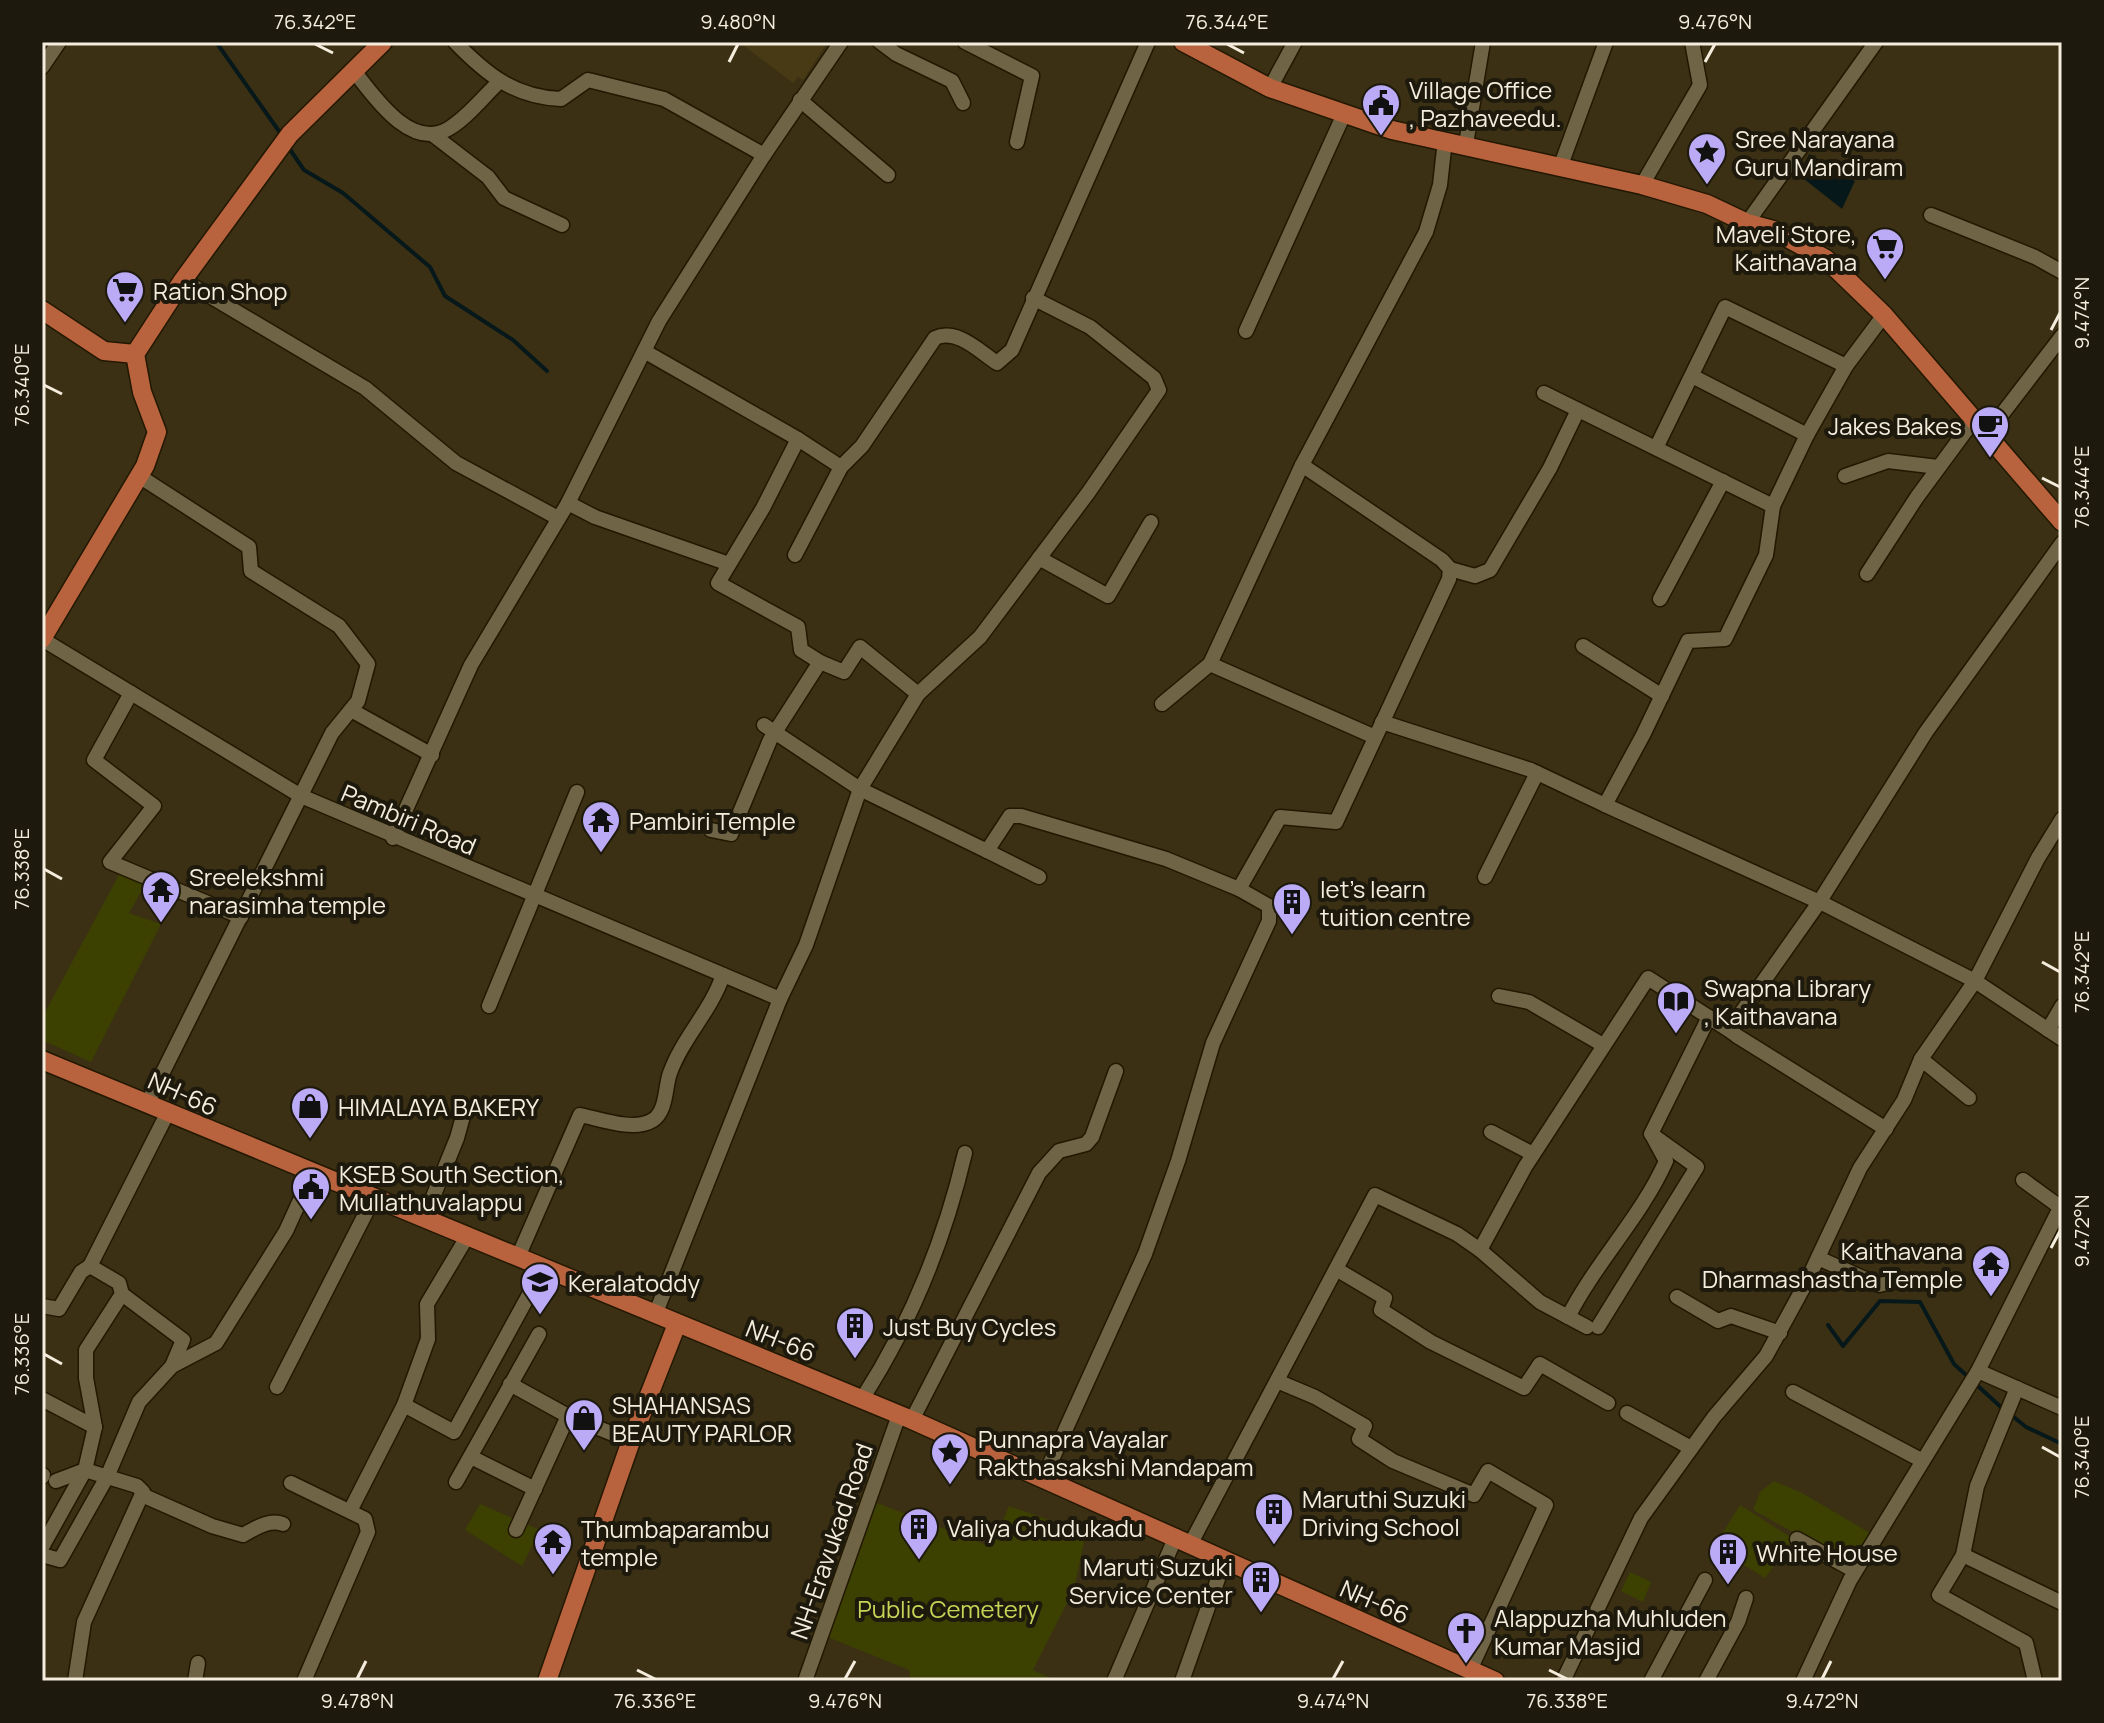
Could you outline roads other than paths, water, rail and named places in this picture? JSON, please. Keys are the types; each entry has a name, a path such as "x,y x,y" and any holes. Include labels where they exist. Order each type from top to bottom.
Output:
{"main road":[{"path":"42,639 139,476 157,432 142,392 135,354 183,280 290,134 383,42"},
{"path":"1183,42 1270,88 1392,130 1642,185 1707,204 1747,223 1773,230 1826,259 1884,315 1926,360 2062,522"},
{"path":"43,314 104,351 135,354"},
{"name":"NH-66","path":"42,1060 906,1417 1495,1681"},
{"path":"547,1681 631,1441 677,1324"}],"street":[{"path":"42,67 59,42"},
{"path":"455,42 486,75 499,82 548,98 561,99 588,80 664,99 764,155"},
{"path":"393,838 471,665 503,617 568,503 659,321 764,155 841,42"},
{"path":"880,42 896,54 952,81 963,103"},
{"path":"965,42 1032,76 1017,142"},
{"path":"795,555 841,467 862,446 935,338 944,334 958,336 997,363 1012,350 1148,42"},
{"path":"1270,88 1295,42"},
{"path":"1561,165 1606,42"},
{"path":"1642,185 1700,85 1692,42"},
{"path":"1747,223 1876,42"},
{"path":"1466,144 1481,43"},
{"path":"354,71 392,115 409,127 432,134 488,177 504,198 562,225"},
{"path":"432,134 449,129 499,82"},
{"path":"800,100 888,175"},
{"path":"1246,331 1344,114"},
{"path":"1162,704 1210,664 1302,465 1426,232 1440,185 1445,140"},
{"path":"1931,215 2035,257 2062,272"},
{"path":"183,280 373,394 456,463 558,518"},
{"path":"655,1315 780,999 806,945 860,789 918,694 980,637 1159,390 1154,378 1090,327 1033,298"},
{"path":"1656,448 1725,307 1846,366"},
{"path":"1605,805 1688,641 1725,639 1766,555 1773,506 1807,435 1846,366 1884,315"},
{"path":"1867,574 1938,467 1980,428 2062,336"},
{"path":"644,351 841,467"},
{"path":"1692,376 1807,435"},
{"path":"1544,393 1773,506"},
{"path":"1302,465 1442,560 1450,569 1475,576 1490,570 1550,468 1578,410"},
{"path":"798,439 763,508 718,583 798,627 801,650 820,662 844,672 860,647 918,694"},
{"path":"1845,476 1888,461 1938,467"},
{"path":"139,476 249,547 251,571 339,626 368,664 358,701 332,733 147,1104"},
{"path":"1660,599 1723,481"},
{"path":"568,503 595,517 729,564"},
{"path":"1039,558 1108,596 1151,522"},
{"path":"1732,1032 1818,904 1926,732 2062,543"},
{"path":"1239,889 1280,817 1336,822 1446,586 1450,569"},
{"name":"Pambiri Road","path":"42,639 301,796 393,838 780,999"},
{"path":"1583,646 1662,696"},
{"path":"711,830 731,834 770,729 820,662"},
{"path":"1210,664 1375,737"},
{"path":"131,693 94,760 154,806 110,862 241,917"},
{"path":"351,710 432,755"},
{"path":"1382,722 1537,773 1975,981 2062,1039"},
{"path":"770,729 860,789 1039,877"},
{"path":"1485,877 1537,773"},
{"path":"489,1006 577,792"},
{"path":"987,851 1010,816 1028,817 1166,859 1239,889 1269,906 1269,921 1213,1043 1178,1161 1145,1254 1044,1477"},
{"path":"1563,1681 1641,1518 1691,1448 1766,1356 1780,1333 1860,1168 1886,1129 1921,1059 1975,981 2058,836 2062,819"},
{"path":"518,1257 580,1115 635,1125 653,1120 660,1113 669,1075 684,1040 716,996 723,975"},
{"path":"1480,1250 1533,1154 1648,978 1886,1129"},
{"path":"1499,996 1529,1002 1603,1045"},
{"path":"2048,1030 2062,1006"},
{"path":"1651,1134 1709,1017"},
{"path":"1921,1059 1969,1098"},
{"name":"NH-Eravukad Road","path":"805,1681 906,1417 1039,1173 1059,1151 1086,1144 1092,1137 1116,1071"},
{"path":"424,1219 457,1138 465,1109"},
{"path":"42,1306 59,1309 81,1272 90,1266 167,1114"},
{"path":"1491,1132 1533,1154"},
{"path":"1568,1317 1586,1281 1654,1189 1666,1161 1651,1134"},
{"path":"1114,1681 1184,1540 1277,1381 1375,1195 1457,1234 1540,1302 1592,1327 1697,1167 1651,1134"},
{"path":"862,1399 899,1336 935,1256 965,1153"},
{"path":"172,1366 216,1343 286,1231 312,1174"},
{"path":"1803,1681 1855,1571 1978,1371 2061,1206 2023,1180"},
{"path":"277,1387 373,1199"},
{"path":"350,1511 404,1405 428,1339 427,1304 467,1237"},
{"path":"1818,1258 1879,1285 1893,1282"},
{"path":"42,1555 60,1560 107,1477 139,1402 172,1366 183,1340 122,1294 119,1283 90,1266"},
{"path":"404,1405 454,1432 543,1269"},
{"path":"1336,1269 1385,1298 1381,1310 1431,1342 1524,1388 1540,1364 1608,1403"},
{"path":"42,1547 85,1470 95,1427 86,1378 86,1350 122,1294"},
{"path":"1677,1297 1718,1321 1731,1316 1780,1333"},
{"path":"456,1482 539,1334"},
{"path":"1978,1371 2062,1408"},
{"path":"1277,1381 1315,1397 1365,1426 1359,1439 1393,1461 1474,1495 1488,1471 1546,1505 1470,1670"},
{"path":"510,1384 568,1416 631,1441"},
{"path":"2017,1388 1977,1486 1963,1555 1939,1595 2026,1643 2035,1681"},
{"path":"1793,1392 1921,1460"},
{"path":"42,1399 95,1427"},
{"path":"1627,1413 1691,1448"},
{"path":"516,1530 568,1416"},
{"path":"471,1457 535,1489"},
{"path":"46,1477 85,1470 137,1486 142,1495 212,1526 243,1535 275,1521 283,1524"},
{"path":"46,1477 74,1491"},
{"path":"291,1483 365,1519 368,1532 304,1681"},
{"path":"75,1681 84,1622 142,1495"},
{"path":"1797,1539 1855,1571"},
{"path":"1963,1555 2062,1603"},
{"path":"1182,1681 1225,1559"},
{"path":"1651,1681 1705,1580"},
{"path":"1706,1681 1738,1622 1746,1598"},
{"path":"195,1681 198,1663"}],"waterway":[{"path":"216,42 281,134"},
{"path":"289,148 304,170 343,193 430,267 445,296 513,340 547,371"},
{"path":"1828,1325 1843,1346 1880,1301 1920,1302 1954,1364 2003,1409"},
{"path":"2010,1414 2026,1427 2062,1444"}],"place":[{"name":"Village Office , Pazhaveedu.","path":"1381,137"},
{"name":"Sree Narayana Guru Mandiram","path":"1707,186"},
{"name":"Maveli Store, Kaithavana","path":"1885,281"},
{"name":"Ration Shop","path":"125,324"},
{"name":"Jakes Bakes","path":"1990,459"},
{"name":"Pambiri Temple","path":"601,854"},
{"name":"Sreelekshmi narasimha temple","path":"161,924"},
{"name":"let's learn tuition centre","path":"1292,936"},
{"name":"Swapna Library , Kaithavana","path":"1676,1035"},
{"name":"HIMALAYA BAKERY","path":"310,1140"},
{"name":"KSEB South Section, Mullathuvalappu","path":"311,1221"},
{"name":"Kaithavana Dharmashastha Temple","path":"1991,1298"},
{"name":"Keralatoddy","path":"540,1316"},
{"name":"Just Buy Cycles","path":"855,1360"},
{"name":"SHAHANSAS BEAUTY PARLOR","path":"584,1452"},
{"name":"Punnapra Vayalar Rakthasakshi Mandapam","path":"950,1486"},
{"name":"Maruthi Suzuki Driving School","path":"1274,1546"},
{"name":"Valiya Chudukadu","path":"919,1561"},
{"name":"Thumbaparambu temple","path":"553,1576"},
{"name":"White House","path":"1728,1586"},
{"name":"Maruti Suzuki Service Center","path":"1261,1614"},
{"name":"Alappuzha Muhluden Kumar Masjid","path":"1466,1665"}],"park label":[{"name":"Public Cemetery","path":"948,1608"}]}
